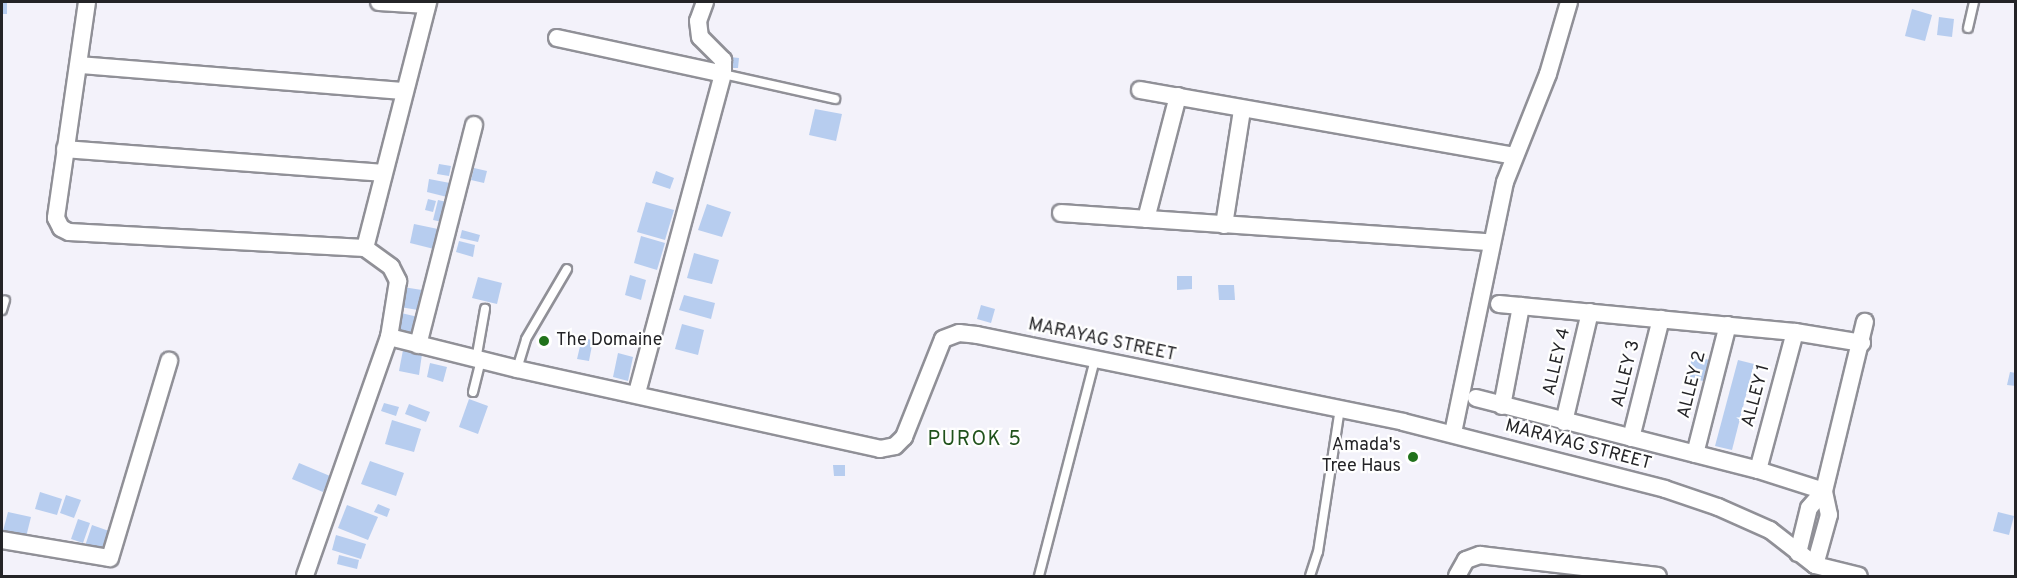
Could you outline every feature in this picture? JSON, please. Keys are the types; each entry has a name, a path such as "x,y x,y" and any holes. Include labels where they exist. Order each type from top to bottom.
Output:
{"street":[{"path":"87,2 80,65 65,149 56,218 69,232 365,248 391,267 398,281 389,337 305,576"},
{"path":"365,248 382,173 428,3 380,2"},
{"path":"637,393 723,74 723,60 700,37 698,21 705,2"},
{"path":"1453,433 1491,242 1514,156 1548,74 1569,2"},
{"path":"556,38 723,74"},
{"path":"80,65 404,91"},
{"path":"1140,90 1242,110 1514,156"},
{"path":"1146,219 1178,96"},
{"path":"1224,225 1242,110"},
{"path":"418,345 474,125"},
{"path":"65,149 382,173"},
{"path":"1060,213 1491,242"},
{"path":"1499,304 1795,332 1862,343"},
{"path":"1502,406 1521,306"},
{"name":"ALLEY 4","path":"1564,422 1590,312"},
{"name":"ALLEY 3","path":"1631,438 1661,319"},
{"path":"1815,565 1829,515 1824,491 1862,343 1865,322"},
{"name":"ALLEY 2","path":"1695,454 1728,325"},
{"name":"ALLEY 1","path":"1758,470 1795,332"},
{"name":"MARAYAG STREET","path":"389,337 479,361 637,393 880,449 895,446 904,437 943,339 959,333 977,335 1453,433 1665,489 1718,507 1770,530 1815,565 1859,576"},
{"path":"2,540 110,558 169,362"},
{"path":"1476,398 1758,470 1824,491"},
{"path":"1798,554 1809,508 1824,491"},
{"path":"1457,576 1466,560 1480,555 1658,576"}],"lane":[{"path":"1968,28 1974,2"},
{"path":"723,74 835,99"},
{"path":"517,369 526,339 567,269"},
{"path":"2,310 5,300"},
{"path":"473,392 485,309"},
{"path":"1039,576 1095,360"},
{"path":"1310,576 1317,552 1340,409"}],"building":[{"path":"2,2 7,2 7,14 2,14"},
{"path":"1912,9 1932,15 1925,41 1905,36"},
{"path":"1939,17 1954,19 1952,37 1937,35"},
{"path":"730,57 739,58 738,68 730,68"},
{"path":"815,109 842,114 836,141 809,135"},
{"path":"439,164 451,166 449,176 437,174"},
{"path":"474,168 487,171 484,183 471,180"},
{"path":"656,171 674,178 670,189 652,183"},
{"path":"429,179 450,183 447,197 427,192"},
{"path":"428,199 436,201 433,212 425,210"},
{"path":"438,200 451,203 447,223 433,220"},
{"path":"646,202 674,210 665,240 637,232"},
{"path":"707,204 731,212 722,237 698,230"},
{"path":"414,224 438,229 434,249 410,243"},
{"path":"462,230 480,235 478,242 460,238"},
{"path":"641,236 665,243 657,270 634,263"},
{"path":"459,241 475,245 473,257 456,252"},
{"path":"694,253 719,260 712,284 687,278"},
{"path":"630,275 646,280 641,300 625,295"},
{"path":"1177,276 1192,276 1192,289 1177,290"},
{"path":"478,277 502,283 497,304 472,298"},
{"path":"1218,285 1234,285 1235,300 1219,300"},
{"path":"403,287 422,290 418,310 400,307"},
{"path":"684,295 715,303 711,319 679,310"},
{"path":"981,305 995,309 991,323 977,319"},
{"path":"397,312 418,317 414,336 392,331"},
{"path":"682,324 704,330 698,355 675,349"},
{"path":"582,338 593,340 589,361 577,359"},
{"path":"403,350 422,354 419,375 399,371"},
{"path":"618,353 633,357 628,381 613,377"},
{"path":"1693,355 1709,360 1703,381 1687,377"},
{"path":"1738,360 1754,364 1732,450 1715,446"},
{"path":"430,363 447,367 443,382 427,377"},
{"path":"2010,372 2016,373 2016,386 2007,385"},
{"path":"469,399 488,406 478,434 459,427"},
{"path":"384,403 399,407 396,416 381,411"},
{"path":"409,404 430,412 426,422 405,414"},
{"path":"392,420 421,429 414,452 385,444"},
{"path":"370,461 404,473 396,496 361,484"},
{"path":"299,463 330,476 323,492 292,479"},
{"path":"833,465 845,465 845,476 834,476"},
{"path":"40,492 62,499 57,515 35,509"},
{"path":"66,495 81,500 74,518 60,513"},
{"path":"378,504 390,509 387,517 374,512"},
{"path":"347,505 378,517 368,540 338,528"},
{"path":"8,512 31,517 26,537 3,531"},
{"path":"1998,512 2014,516 2009,535 1993,531"},
{"path":"78,519 90,523 83,543 71,539"},
{"path":"92,525 109,531 101,555 84,549"},
{"path":"336,535 366,544 361,559 332,550"},
{"path":"339,555 359,560 357,569 337,564"}],"place":[{"name":"The Domaine","path":"544,341"},
{"name":"Amada's Tree Haus","path":"1413,457"}],"district":[{"name":"PUROK 5","path":"975,440"}]}
